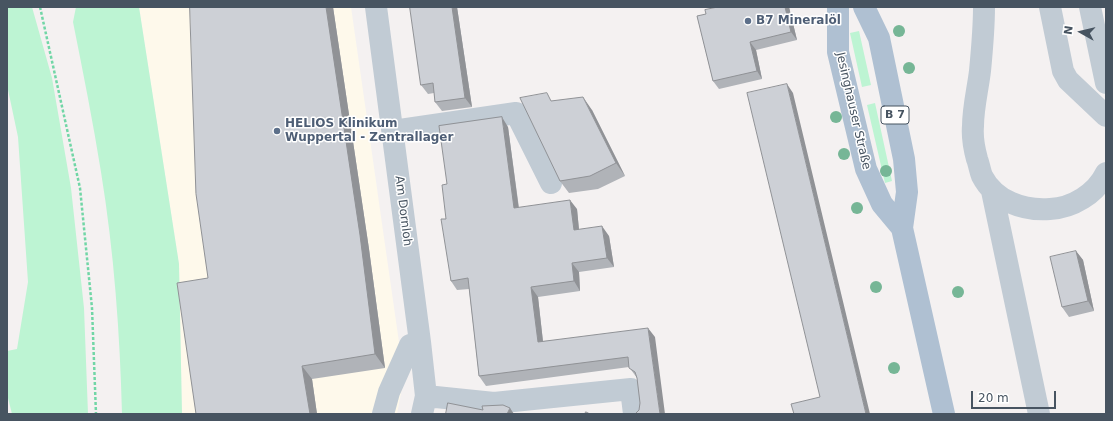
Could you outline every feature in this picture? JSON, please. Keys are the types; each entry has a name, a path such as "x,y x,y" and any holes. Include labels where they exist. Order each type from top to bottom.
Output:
{"main road":[{"name":"Jesinghauser Straße","path":"838,7 838,52 866,170 882,204 902,228"},
{"name":"Jesinghauser Straße","path":"864,7 879,38 904,159 907,192 902,228 944,414"}],"street":[{"name":"Am Dornloh","path":"376,7 420,342 424,405"},
{"path":"984,7 983,36 973,125 974,148 982,176 992,191 1039,414"},
{"path":"1050,7 1063,71 1068,80 1106,116"},
{"path":"1090,7 1106,83"},
{"path":"393,131 516,113 551,183"},
{"path":"992,191 1008,202 1025,208 1044,210 1058,209 1085,197 1101,182 1106,173"},
{"path":"383,414 389,392 410,345 420,342"},
{"path":"424,405 494,403 631,389 634,414"}],"path":[{"path":"40,7 80,188 92,308 96,414"}],"shaded area":[{"path":"139,7 351,7 404,377 397,414 182,414 179,264"}],"green space":[{"path":"7,7 32,7 52,78 71,188 84,308 88,414 12,414 7,394 7,351 17,349 28,282 18,137 7,85"},
{"path":"76,7 139,7 179,264 182,414 122,414 120,353 113,262 106,202 95,134 73,22"},
{"path":"859,31 871,85 862,87 850,33"},
{"path":"875,103 892,181 885,183 867,105"}],"building":[{"path":"190,7 326,7 360,235 375,354 302,366 310,414 196,414 177,283 208,278 196,194"},
{"path":"410,7 452,7 465,98 435,102 433,83 421,85"},
{"path":"718,7 785,7 791,32 750,42 757,71 713,81 697,16 706,14 705,10"},
{"path":"787,84 866,414 794,414 791,404 820,397 747,93"},
{"path":"547,93 551,101 583,97 616,163 590,176 560,181 520,98"},
{"path":"502,117 514,208 570,200 574,230 602,226 607,258 572,263 574,281 531,287 538,342 648,328 660,414 635,414 639,410 640,403 637,378 635,372 629,368 628,357 479,376 468,278 451,281 441,219 446,219 442,185 447,184 439,126"},
{"path":"1076,251 1088,301 1062,307 1050,257"},
{"path":"448,403 483,410 482,406 503,405 510,408 507,414 446,414"}],"place":[{"name":"B7 Mineralöl","path":"748,21"},
{"name":"HELIOS Klinikum Wuppertal - Zentrallager","path":"277,131"}]}
